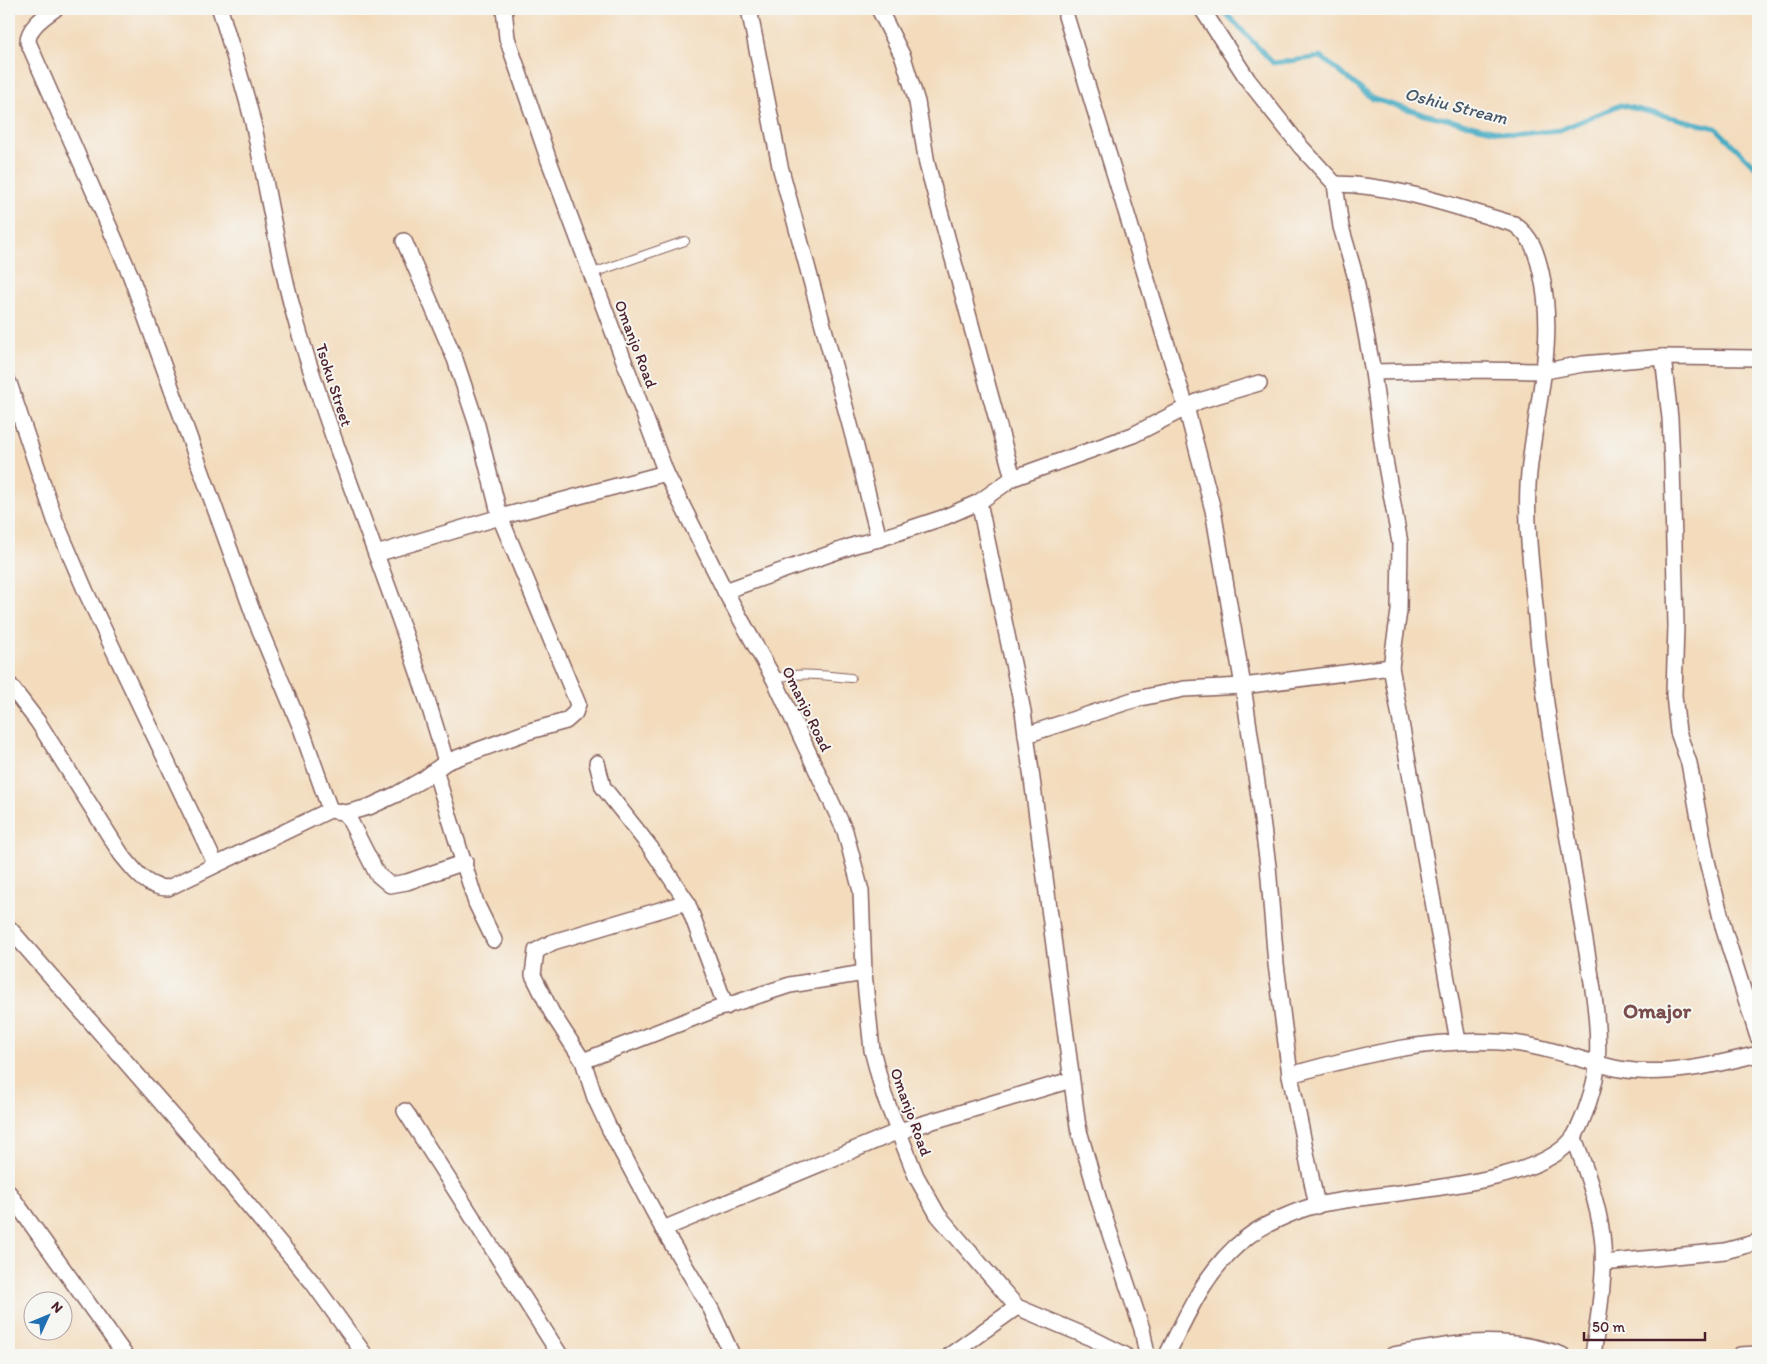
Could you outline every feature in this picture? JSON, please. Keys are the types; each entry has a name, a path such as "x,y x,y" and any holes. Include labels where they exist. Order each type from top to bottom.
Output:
{"street":[{"path":"55,9 32,28 28,35 28,42 130,274 250,606 301,728 330,810"},
{"name":"Tsoku Street","path":"220,9 252,122 280,260 299,333 323,411 429,701 440,766 476,903 494,940"},
{"name":"Omanjo Road","path":"504,9 508,38 590,274 666,473 725,591 774,679 845,831 861,890 864,973 872,1050 884,1095 916,1176 938,1215 1017,1307 1126,1355"},
{"path":"749,9 780,166 879,539"},
{"path":"879,9 903,57 917,102 927,164 1013,478"},
{"path":"1202,9 1248,80 1301,147 1335,184 1341,227 1355,274 1373,372 1383,449 1400,543 1399,611 1391,667 1458,1041"},
{"path":"1066,16 1164,341 1186,406 1212,510 1243,686 1267,857 1276,964 1290,1075 1316,1206"},
{"path":"1167,1355 1192,1305 1221,1260 1249,1235 1316,1206 1488,1180 1554,1156 1574,1138 1595,1080 1597,1063 1595,1003 1538,650 1529,537 1528,491 1530,458 1546,371 1548,332 1544,288 1536,250 1528,234 1514,224 1408,193 1355,184 1335,184"},
{"path":"9,684 38,722 121,854 134,871 148,883 158,888 168,888 215,863 330,810 346,813 369,807 397,794 440,766 530,731 566,721 575,713 578,704 500,517 477,425 456,359 404,241"},
{"path":"1373,372 1546,371 1583,364 1663,357 1758,358"},
{"path":"1663,357 1671,436 1676,625 1674,695 1678,732 1689,763 1706,857 1724,930 1758,1037"},
{"path":"9,383 55,520 86,592 215,863"},
{"path":"725,591 855,545 879,539 979,502 1013,478 1133,435 1186,406 1259,383"},
{"path":"376,554 500,517 666,473"},
{"path":"979,502 1026,735 1078,1127 1099,1201 1142,1329 1147,1355"},
{"path":"1026,735 1136,699 1184,689 1243,686 1391,667"},
{"path":"597,763 603,787 650,847 687,902 726,1007"},
{"path":"346,813 377,874 390,884 407,882 465,862"},
{"path":"687,902 553,942 536,951 533,975 552,1013 583,1060 595,1098 663,1229 711,1309 732,1355"},
{"path":"9,928 200,1147 313,1283 365,1355"},
{"path":"583,1060 790,984 864,973"},
{"path":"1290,1075 1376,1052 1458,1041 1515,1043 1597,1063 1644,1071 1678,1070 1758,1054"},
{"path":"663,1229 899,1131 1071,1080"},
{"path":"404,1111 560,1355"},
{"path":"1574,1138 1590,1188 1603,1243 1603,1263 1593,1355"},
{"path":"9,1193 125,1355"},
{"path":"1603,1263 1724,1251 1758,1242"},
{"path":"950,1355 1017,1307"},
{"path":"1393,1355 1455,1343 1488,1341 1524,1345 1562,1355"},
{"path":"1740,1355 1758,1354"}],"lane":[{"path":"590,274 685,241"},
{"path":"774,679 790,674 850,678"}],"waterway":[{"name":"Oshiu Stream","path":"1222,9 1273,63 1321,57 1373,99 1424,114 1513,135 1560,130 1620,105 1716,128 1758,170"}],"district":[{"name":"Omajor","path":"1657,1010"}]}
